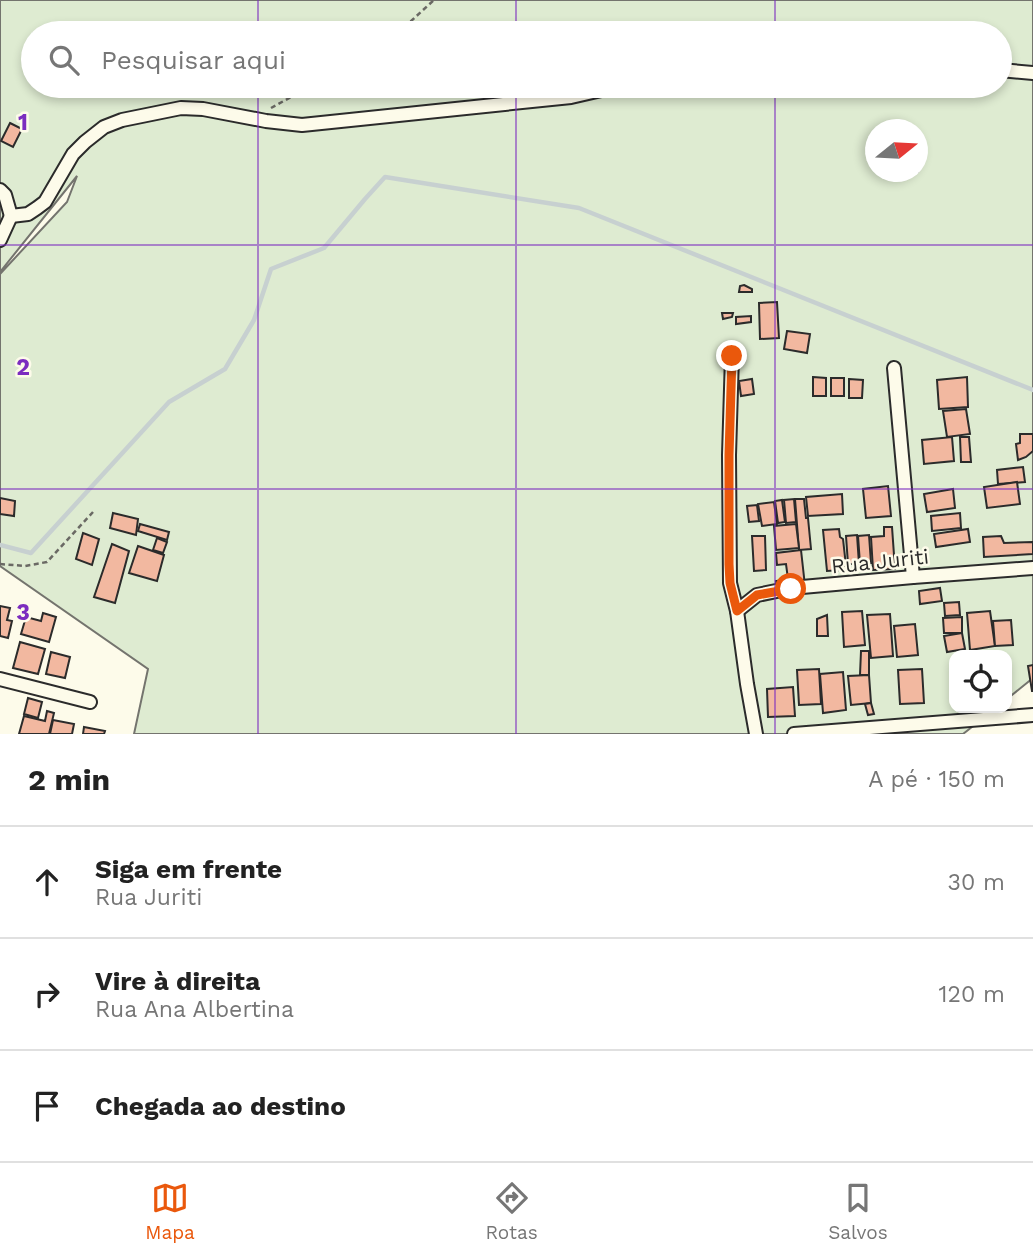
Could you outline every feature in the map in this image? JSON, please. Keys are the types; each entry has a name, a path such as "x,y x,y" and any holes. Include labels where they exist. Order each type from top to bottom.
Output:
{"street":[{"path":"1012,71 1033,72"},
{"path":"12,216 29,214 45,202 73,154 104,127 122,120 181,108 302,125 562,98"},
{"path":"0,190 5,195 12,216 0,240"},
{"path":"732,356 729,455 730,583 737,611 756,734"},
{"path":"894,368 913,577"},
{"name":"Rua Juriti","path":"737,611 757,595 791,589 1033,568"},
{"path":"0,679 90,702"},
{"path":"794,734 1033,715"}],"path":[{"path":"411,21 434,0"},
{"path":"252,118 289,98"},
{"path":"0,564 25,566 47,562 93,512"}],"green space":[{"path":"0,0 1033,0 1033,678 1012,695 1012,650 949,650 949,713 990,713 963,734 134,734 148,669 0,566 0,274 67,202 77,176 0,272"}],"building":[{"path":"10,123 22,129 13,147 1,141"},
{"path":"740,286 752,289 752,292 739,292"},
{"path":"777,302 779,338 760,339 759,303"},
{"path":"722,313 733,313 732,317 723,319"},
{"path":"751,316 751,322 736,324 736,317"},
{"path":"787,331 810,334 807,353 784,349"},
{"path":"813,377 826,378 826,396 813,396"},
{"path":"967,377 968,407 939,409 937,380"},
{"path":"831,378 844,378 844,396 831,396"},
{"path":"752,379 754,394 741,396 739,381"},
{"path":"849,379 863,380 862,398 849,398"},
{"path":"966,409 970,434 947,437 943,411"},
{"path":"1020,434 1033,434 1033,451 1018,460 1016,444 1020,443"},
{"path":"952,437 954,461 924,464 922,440"},
{"path":"960,437 969,437 971,462 961,462"},
{"path":"1023,467 1025,482 998,484 997,470"},
{"path":"1017,482 1020,504 987,508 984,487"},
{"path":"888,486 891,516 866,518 863,489"},
{"path":"953,489 955,508 927,512 924,494"},
{"path":"842,494 843,514 808,516 806,497"},
{"path":"0,498 15,501 14,516 0,514"},
{"path":"794,499 796,522 786,523 784,500"},
{"path":"795,499 804,499 811,549 799,550"},
{"path":"782,500 785,522 778,523 775,501"},
{"path":"774,502 777,524 762,526 758,504"},
{"path":"757,505 759,521 749,522 747,506"},
{"path":"113,513 138,519 136,535 110,528"},
{"path":"960,513 961,528 932,531 931,516"},
{"path":"140,524 169,532 167,540 138,531"},
{"path":"796,524 799,548 776,550 774,526"},
{"path":"884,527 892,527 895,569 873,570 871,537 884,536"},
{"path":"839,529 846,566 841,566 841,570 827,571 823,530"},
{"path":"968,529 970,542 936,547 934,534"},
{"path":"83,533 99,539 92,565 76,559"},
{"path":"857,535 859,564 848,564 846,536"},
{"path":"869,535 871,563 860,564 858,536"},
{"path":"752,536 765,536 766,570 754,571"},
{"path":"1001,536 1004,543 1033,542 1033,554 984,557 983,537"},
{"path":"157,538 167,542 163,553 153,550"},
{"path":"112,544 129,551 115,603 94,597"},
{"path":"138,546 164,555 157,581 129,573"},
{"path":"801,550 805,586 777,589 776,581 788,579 786,564 777,565 776,553"},
{"path":"940,588 942,601 920,604 919,591"},
{"path":"959,602 960,615 945,616 944,603"},
{"path":"0,606 10,608 7,620 12,621 8,638 0,636"},
{"path":"862,611 865,645 844,647 842,612"},
{"path":"990,611 995,646 970,650 967,613"},
{"path":"43,613 56,617 49,642 21,634 26,617 41,621"},
{"path":"890,614 893,656 871,658 867,615"},
{"path":"827,615 828,636 817,636 817,619"},
{"path":"962,617 962,633 944,633 943,618"},
{"path":"1011,620 1013,645 995,646 993,621"},
{"path":"915,624 918,655 897,657 894,626"},
{"path":"962,633 965,649 947,652 944,636"},
{"path":"20,642 45,649 38,674 13,668"},
{"path":"861,651 869,651 869,675 860,675"},
{"path":"51,652 70,657 65,678 46,674"},
{"path":"1033,665 1033,691 1032,691 1028,666"},
{"path":"819,669 821,704 799,705 797,670"},
{"path":"922,669 924,703 900,704 898,670"},
{"path":"843,672 846,710 823,713 820,674"},
{"path":"869,675 871,703 851,705 848,676"},
{"path":"793,687 795,716 768,717 767,689"},
{"path":"28,698 42,702 38,718 24,714"},
{"path":"871,703 874,714 868,715 865,704"},
{"path":"47,711 54,713 49,734 19,734 24,716 45,721"},
{"path":"53,720 74,724 72,734 50,734"},
{"path":"84,727 105,731 104,734 83,734"}],"waterway":[{"path":"0,545 31,553 169,402 225,369 254,320 271,269 324,248 385,177 579,208 1033,390"}],"route":[{"path":"732,356 729,564 730,583 737,611 757,595 791,589"}]}
